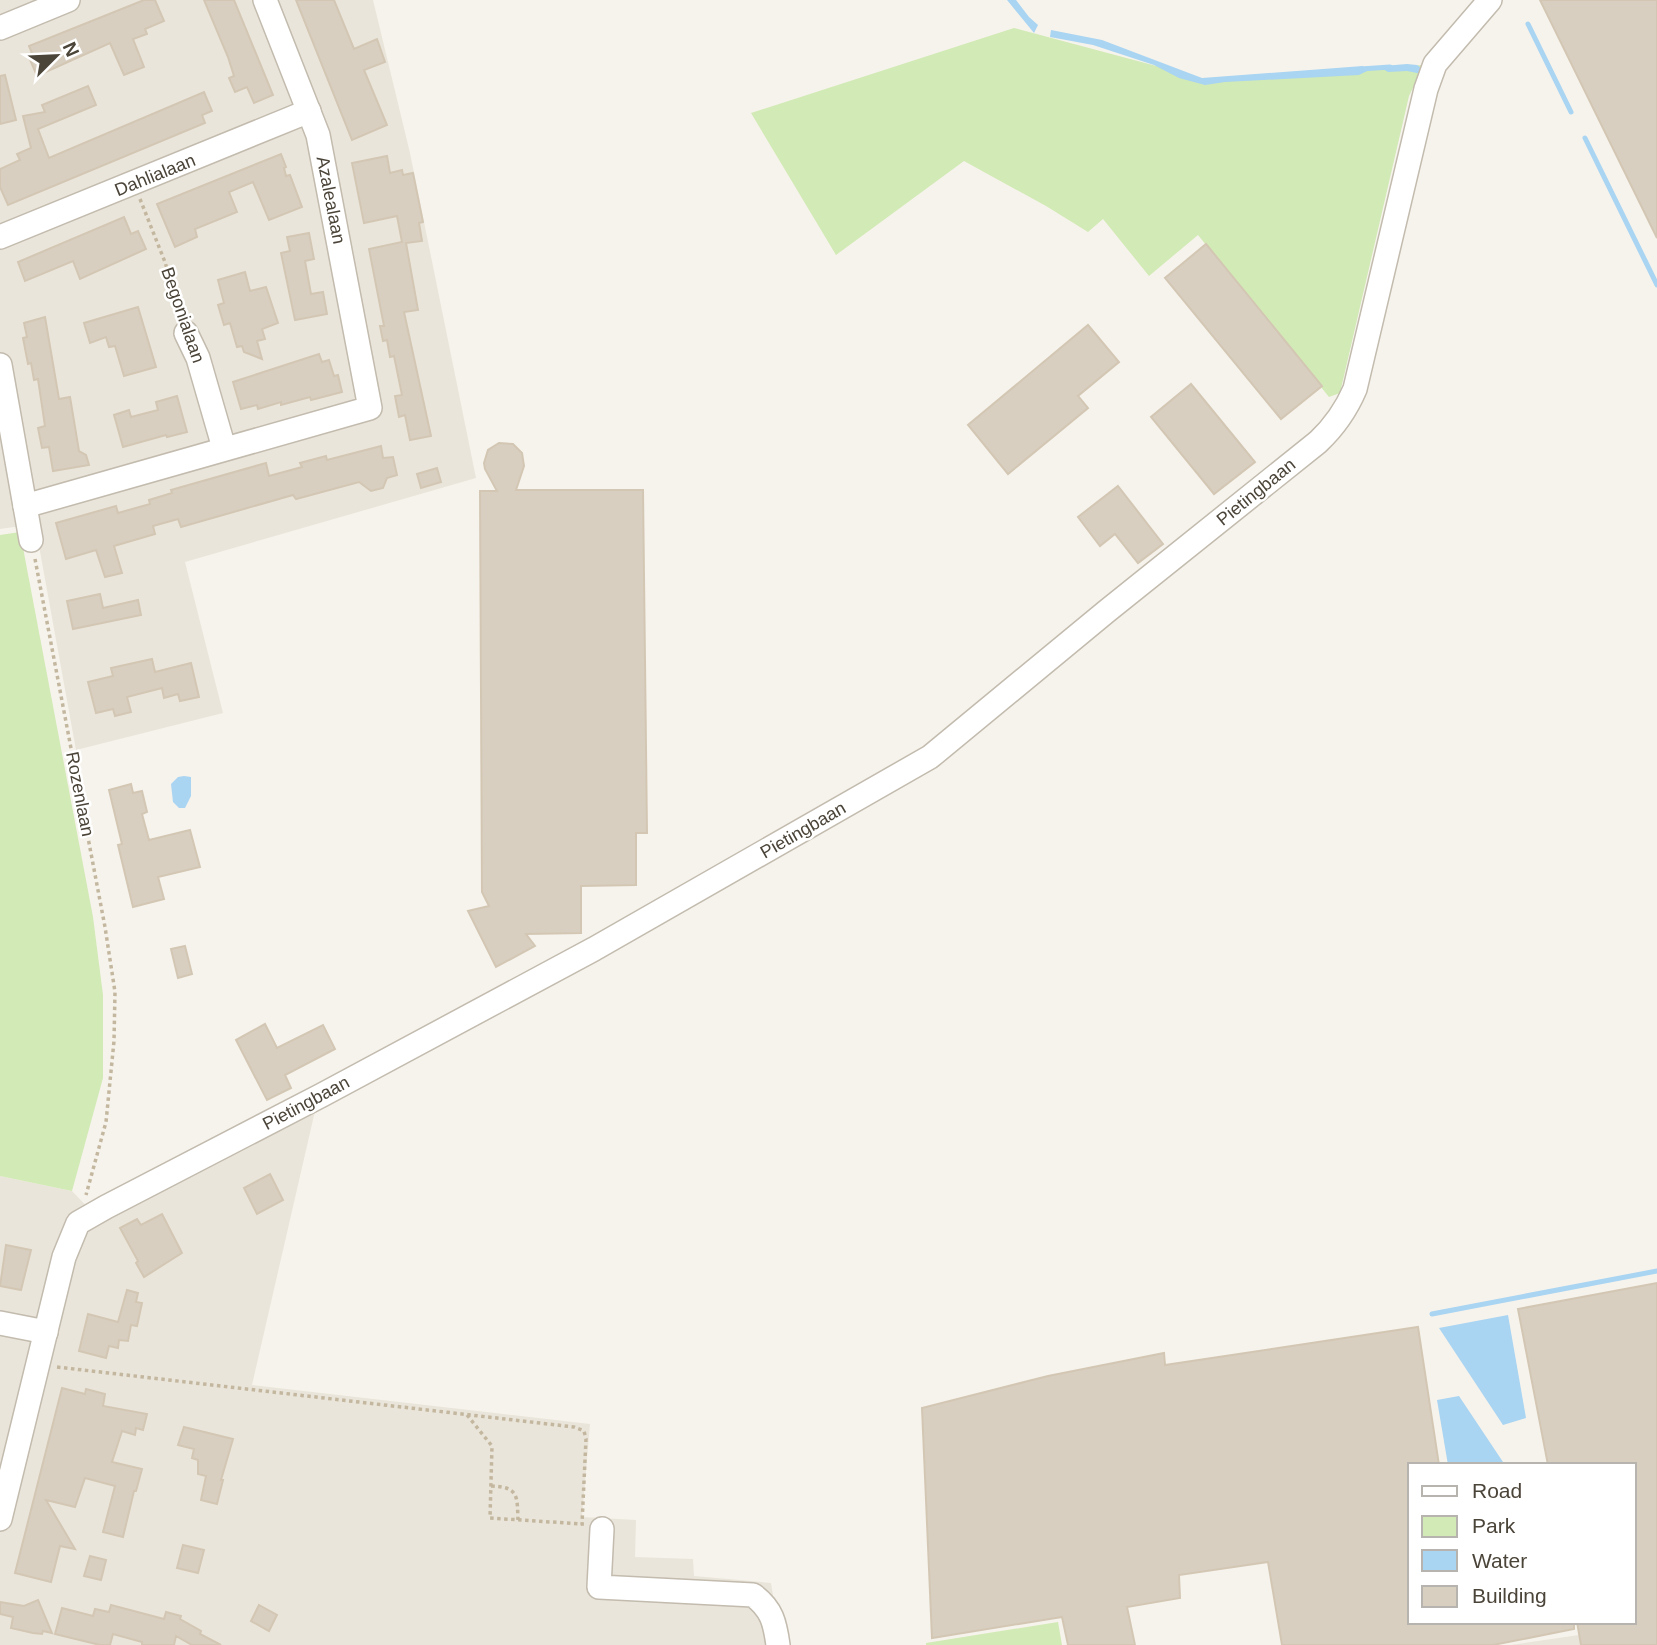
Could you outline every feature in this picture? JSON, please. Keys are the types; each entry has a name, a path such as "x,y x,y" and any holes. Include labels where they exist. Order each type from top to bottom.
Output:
{"street":[{"path":"0,28 68,0"},
{"name":"Azalealaan","path":"224,448 370,408 318,135 265,0"},
{"name":"Pietingbaan","path":"78,1223 322,1096 594,949 930,757 1318,442 1335,426 1355,389 1426,89 1435,64 1490,0"},
{"name":"Dahlialaan","path":"0,237 309,111"},
{"name":"Begonialaan","path":"186,333 198,358 224,448"},
{"path":"0,365 3,404 31,540"},
{"path":"25,506 224,448"},
{"path":"0,1519 64,1256 78,1223"},
{"path":"0,1323 46,1332"},
{"path":"592,1526 599,1587 753,1595 770,1611 775,1622 778,1645"}],"path":[{"name":"Begonialaan","path":"134,184 165,262 186,333"},
{"name":"Rozenlaan","path":"31,540 103,914 115,992 114,1041 106,1122 78,1223"},
{"path":"38,1366 574,1427 584,1432 586,1439 592,1526 490,1518 492,1446 467,1415"},
{"path":"491,1486 506,1486 514,1492 518,1520"}],"shaded area":[{"path":"0,0 373,0 410,153 476,478 185,562 223,713 76,750 35,524 0,529"},
{"path":"315,1111 252,1385 590,1424 582,1517 636,1520 635,1557 693,1559 694,1576 771,1583 781,1645 0,1645 0,1176 72,1191 100,1220"},
{"path":"1579,1635 1581,1645 1511,1645"}],"green space":[{"path":"1014,28 1205,79 1424,65 1409,96 1340,393 1329,397 1198,235 1149,276 1103,219 1088,232 964,161 836,255 751,113"},
{"path":"20,532 93,917 103,995 103,1078 72,1191 0,1176 0,535"},
{"path":"1058,1622 1062,1645 926,1645 926,1643"}],"water":[{"path":"1007,0 1016,0 1038,25 1034,33"},
{"path":"1051,30 1102,40 1202,78 1363,66 1367,71 1359,75 1205,85 1179,78 1154,65 1093,45 1050,37"},
{"path":"1417,65 1424,70 1422,74 1407,71 1388,72 1383,69 1383,66"},
{"path":"178,777 191,777 191,796 185,808 179,808 173,802 171,784"},
{"path":"1508,1315 1526,1418 1503,1425 1439,1328"},
{"path":"1459,1396 1504,1463 1448,1463 1437,1400"}],"building":[{"path":"144,0 155,0 164,21 145,29 147,34 133,39 144,67 124,75 110,43 37,76 28,55 32,53 29,46"},
{"path":"204,0 234,0 273,95 254,103 247,87 235,92 229,78 234,76 228,57"},
{"path":"296,0 334,0 354,49 377,39 385,62 364,70 387,125 352,140"},
{"path":"1540,0 1657,0 1657,238"},
{"path":"5,75 16,120 0,124 0,76"},
{"path":"88,86 96,105 38,129 49,158 204,92 212,111 202,115 205,123 8,205 0,187 0,169 20,160 17,154 31,148 23,116 45,112 42,105"},
{"path":"281,154 286,176 290,175 302,207 269,220 253,182 229,192 237,212 195,229 197,237 175,247 157,204"},
{"path":"387,156 390,173 402,170 403,175 413,173 423,222 419,223 422,241 406,243 418,310 404,312 431,436 410,440 405,415 399,417 395,396 402,395 394,356 390,357 387,340 383,341 380,326 384,326 369,249 402,242 397,216 364,223 352,163"},
{"path":"124,217 131,234 138,231 146,249 80,279 73,261 25,281 18,262"},
{"path":"309,233 314,259 305,261 311,294 323,292 327,314 295,320 281,253 290,251 287,237"},
{"path":"1206,244 1322,386 1281,419 1165,278"},
{"path":"245,272 250,291 266,287 278,323 262,329 265,339 257,341 262,359 244,352 242,346 237,347 230,323 224,325 218,305 224,303 218,280"},
{"path":"138,307 156,367 124,376 115,346 109,347 106,337 90,343 84,323"},
{"path":"45,317 59,399 70,397 79,451 86,455 89,465 53,471 49,447 42,448 38,428 45,426 38,379 34,380 31,363 28,364 23,338 27,337 24,323"},
{"path":"1088,325 1119,362 1078,396 1088,408 1008,474 968,425"},
{"path":"319,354 322,362 329,360 334,376 338,375 342,392 281,405 281,402 258,409 257,405 241,409 233,382"},
{"path":"1191,384 1255,462 1214,494 1151,417"},
{"path":"177,396 187,432 123,447 114,415 129,410 131,417 158,410 156,402"},
{"path":"499,443 513,444 522,453 524,466 516,490 643,490 647,833 636,833 636,885 581,886 581,933 526,934 535,946 496,967 468,911 489,906 482,892 480,491 497,491 484,463 488,450"},
{"path":"381,446 383,458 393,457 397,475 387,478 383,488 371,491 359,482 296,499 293,495 181,527 178,519 153,526 155,534 114,546 122,573 105,577 96,550 66,559 56,523 116,506 118,513 150,504 149,500 172,493 171,490 266,463 269,476 302,467 300,463 326,456 327,460"},
{"path":"437,468 441,482 421,488 417,474"},
{"path":"1118,486 1163,544 1138,563 1115,534 1100,546 1078,517"},
{"path":"100,594 103,608 138,600 141,615 73,629 67,601"},
{"path":"152,659 155,672 191,663 199,697 180,701 178,694 164,698 162,688 127,697 131,712 115,716 113,709 96,713 88,682 113,676 111,668"},
{"path":"131,784 133,793 142,791 147,812 142,814 149,840 190,830 200,867 158,877 164,899 133,907 118,845 122,844 109,790"},
{"path":"185,946 192,974 178,978 171,949"},
{"path":"265,1024 277,1048 323,1025 335,1049 285,1075 291,1088 267,1100 236,1040"},
{"path":"270,1174 283,1200 257,1214 244,1188"},
{"path":"162,1214 182,1253 144,1277 120,1228 137,1219 141,1225"},
{"path":"6,1245 31,1250 21,1290 0,1286"},
{"path":"1657,1283 1657,1645 1581,1645 1577,1624 1636,1624 1636,1463 1548,1463 1518,1309"},
{"path":"127,1290 138,1293 136,1302 142,1303 137,1326 131,1325 128,1341 119,1340 118,1348 109,1346 106,1358 79,1351 88,1314 118,1322"},
{"path":"1418,1327 1439,1463 1408,1463 1408,1624 1574,1624 1574,1629 1493,1645 1282,1645 1268,1562 1179,1575 1180,1598 1127,1607 1135,1645 1068,1645 1062,1617 932,1638 922,1408 1048,1376 1164,1353 1165,1365"},
{"path":"62,1388 85,1394 86,1389 105,1394 103,1406 147,1414 143,1430 136,1428 135,1435 122,1431 112,1462 142,1469 123,1537 103,1532 115,1486 85,1478 75,1507 46,1500 75,1549 60,1546 51,1582 15,1573"},
{"path":"184,1427 233,1439 217,1504 201,1500 206,1476 198,1474 198,1460 192,1458 194,1449 178,1445"},
{"path":"183,1545 204,1550 198,1573 177,1568"},
{"path":"90,1556 106,1560 101,1580 84,1576"},
{"path":"38,1600 52,1633 33,1633 11,1628 13,1617 0,1614 0,1602 24,1606"},
{"path":"111,1605 164,1619 166,1612 181,1616 180,1619 201,1631 200,1634 221,1645 192,1645 176,1636 174,1645 142,1645 142,1642 113,1634 110,1645 100,1645 55,1634 62,1608 93,1616 95,1609 109,1612"},
{"path":"259,1605 277,1615 269,1631 251,1621"}],"waterway":[{"path":"1528,24 1571,112"},
{"path":"1361,69 1390,67"},
{"path":"1585,138 1657,285"},
{"path":"1432,1314 1657,1271"}]}
